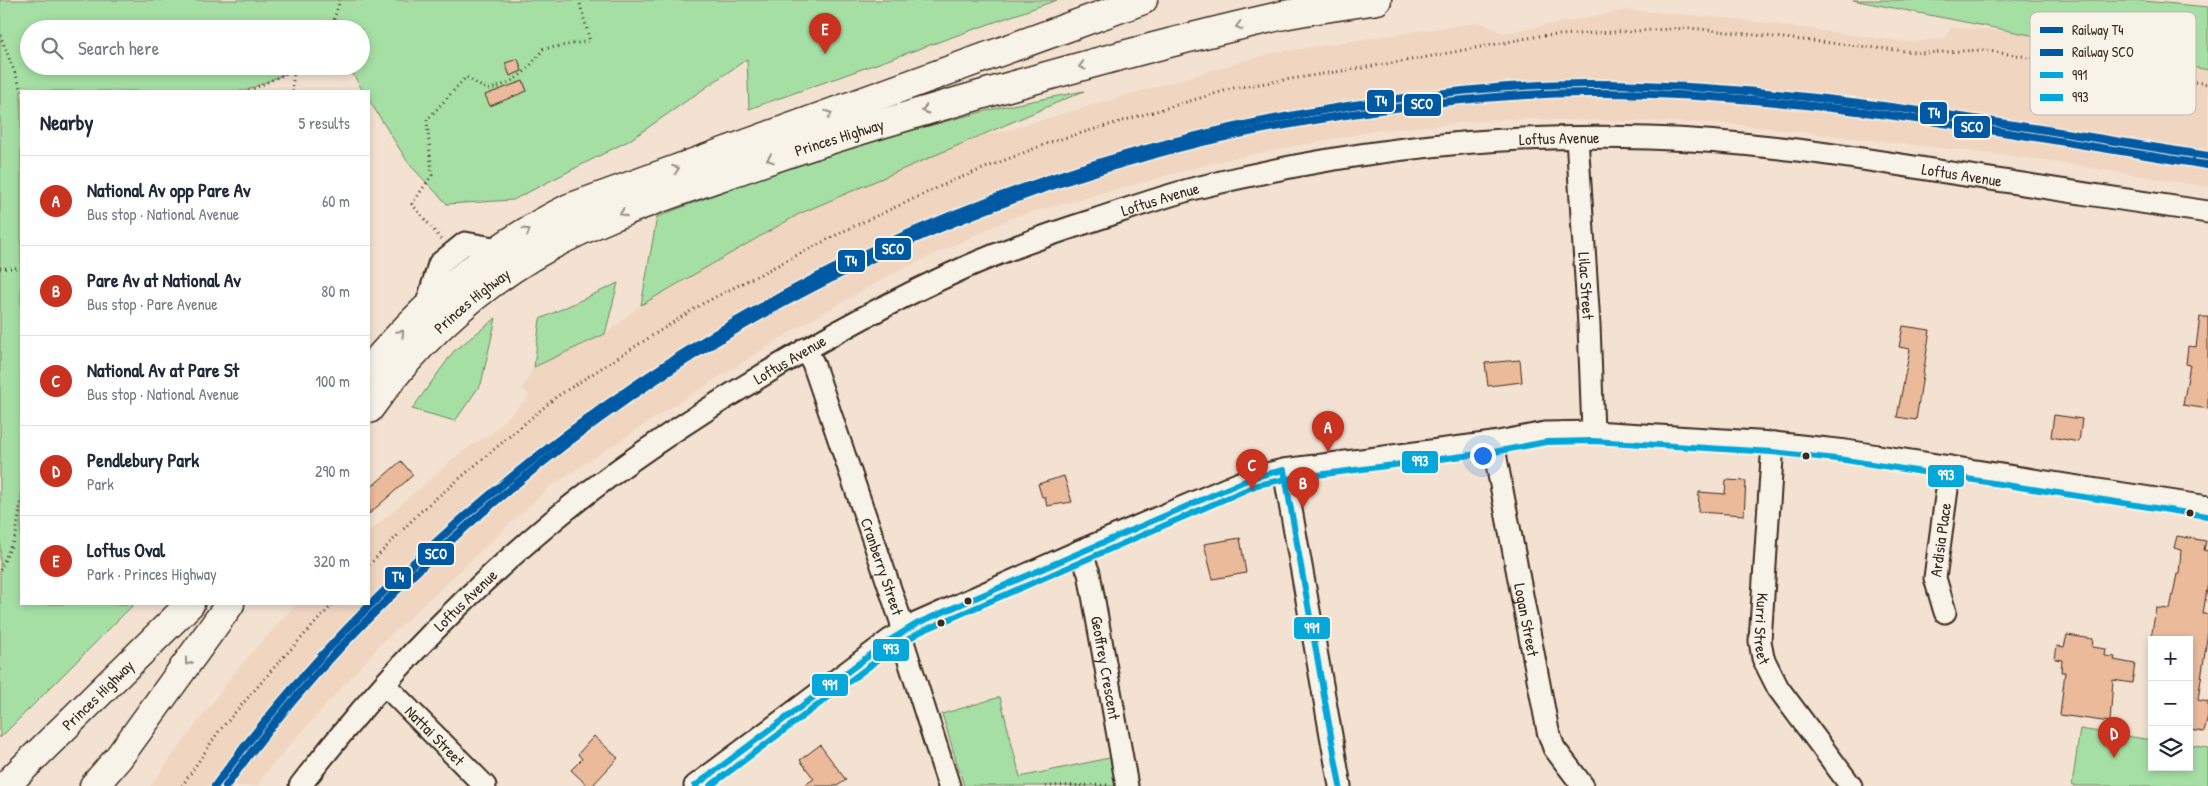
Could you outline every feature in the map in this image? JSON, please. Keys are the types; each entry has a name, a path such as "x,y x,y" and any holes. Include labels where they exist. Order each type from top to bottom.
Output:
{"highway":[{"name":"Princes Highway","path":"370,369 426,307 499,249 542,222 569,208 1143,0"},
{"path":"1286,15 1324,0"},
{"name":"Princes Highway","path":"370,408 387,383 414,352 477,295 528,258 557,242 603,221 783,154 1080,66 1286,15 1378,0"},
{"name":"Princes Highway","path":"5,786 189,605"},
{"path":"94,786 119,757 229,605"},
{"path":"26,786 68,743 151,644"}],"street":[{"name":"Lilac Street","path":"1577,138 1589,324 1593,432"},
{"name":"Loftus Avenue","path":"300,786 330,747 411,655 484,583 548,524 655,443 805,349 884,306 968,266 1035,239 1193,189 1297,166 1380,153 1494,141 1649,138 1801,149 1847,155 2208,212"},
{"path":"426,307 439,264 465,243 499,249"},
{"name":"Cranberry Street","path":"805,349 813,363 904,632 904,645 949,786"},
{"path":"695,786 904,632 1080,551 1254,477 1284,470 1493,444 1545,434 1593,432 1773,443 1846,451 2208,507"},
{"name":"Kurri Street","path":"1773,443 1760,641 1763,658 1778,688 1851,786"},
{"name":"Logan Street","path":"1493,444 1548,731 1554,748 1583,786"},
{"name":"Ardisia Place","path":"1945,612 1935,578 1950,467"},
{"path":"1284,470 1340,786"},
{"name":"Geoffrey Crescent","path":"1080,551 1089,573 1127,786"},
{"name":"Nattai Street","path":"385,685 485,786"}],"path":[{"path":"334,20 340,0"},
{"path":"453,253 412,204 432,175 427,120 466,76 487,90 509,85 532,65 543,49 590,41 579,0"},
{"path":"0,35 22,90"},
{"path":"251,90 285,75"},
{"path":"292,90 294,75"},
{"path":"0,268 20,268"},
{"path":"0,570 16,535 20,508"},
{"path":"182,786 219,731 332,605"},
{"path":"1046,786 1127,786"}],"shaded area":[{"path":"1627,10 1727,18 1907,42 1944,39 1951,27 2014,32 2030,35 2030,115 2196,115 2196,68 2208,70 2208,187 2036,159 1722,123 1503,119 1374,131 1229,159 1014,217 892,274 804,324 670,408 551,486 377,648 267,771 258,786 150,786 238,668 295,605 370,605 370,531 460,453 493,432 529,396 522,388 534,367 605,334 641,305 799,214 976,137 1014,128 1271,53 1480,22 1503,33"}],"green space":[{"path":"0,0 1057,0 749,109 747,59 630,140 513,200 447,204 409,164 370,102 370,90 362,90 353,75 370,75 370,20 20,20 20,75 283,75 247,90 20,90 20,605 133,605 0,738"},
{"path":"1853,0 2133,0 2208,7 2208,70 2196,68 2196,12 2030,12 2030,35"},
{"path":"1084,91 799,214 641,305 657,217 814,156 1001,107"},
{"path":"618,283 605,334 534,367 540,319"},
{"path":"496,318 481,384 455,421 412,409 454,351"},
{"path":"1000,697 1020,777 1114,757 1121,786 964,786 942,714"},
{"path":"2080,729 2148,739 2148,771 2193,771 2193,746 2208,748 2208,786 2072,786"}],"building":[{"path":"518,59 522,71 510,76 505,63"},
{"path":"523,81 527,91 490,106 485,95"},
{"path":"2200,317 2208,317 2208,409 2183,405 2190,365 2186,364 2188,346 2196,347"},
{"path":"1903,326 1930,330 1916,420 1897,417 1910,349 1899,347"},
{"path":"1520,360 1522,382 1488,386 1485,363"},
{"path":"2054,415 2082,419 2079,442 2051,437"},
{"path":"401,461 413,475 370,513 370,488"},
{"path":"1064,476 1072,502 1047,506 1045,497 1042,497 1038,484"},
{"path":"1726,480 1746,481 1744,515 1698,512 1699,492 1725,494"},
{"path":"2177,536 2206,541 2204,550 2208,551 2208,582 2203,614 2208,614 2208,631 2198,700 2208,702 2208,715 2204,732 2193,731 2193,636 2151,636 2156,608 2170,609 2177,574 2179,574 2181,550 2174,548"},
{"path":"1240,538 1246,573 1213,579 1204,544"},
{"path":"2067,635 2093,639 2092,647 2106,649 2105,656 2115,657 2114,660 2135,664 2132,683 2113,680 2110,722 2060,715 2065,672 2061,672 2062,660 2055,659 2057,646 2064,647"},
{"path":"594,736 618,758 592,786 588,786 571,770 582,759 578,754"},
{"path":"820,745 846,780 837,786 803,786 814,779 800,760"}],"rail line":[{"name":"T4","path":"215,786 270,715 328,648 423,554 456,524 554,443 657,370 764,306 875,249 989,200 1108,160 1229,128 1354,105 1476,90 1568,84 1676,86 1829,99 1981,120 2208,156"},
{"name":"SCO","path":"226,786 306,685 395,592 500,498 543,462 609,412 691,357 813,287 942,227 1008,201 1075,178 1196,144 1304,122 1446,102 1562,93 1669,94 1823,107 1977,128 2207,165"}],"transit line":[{"name":"993","path":"710,786 895,647 922,631 1257,485 1286,479 1494,452 1546,442 1593,441 1772,452 1845,460 2207,516"},
{"name":"991","path":"1284,470 1340,786"},
{"name":"991","path":"695,786 890,640 918,623 1254,477 1284,470"}],"place":[{"name":"Loftus Oval","path":"825,54"},
{"name":"National Av opp Pare Av","path":"1328,452"},
{"name":"National Av at Pare St","path":"1252,490"},
{"name":"Pare Av at National Av","path":"1303,508"},
{"name":"Pendlebury Park","path":"2114,758"}]}
